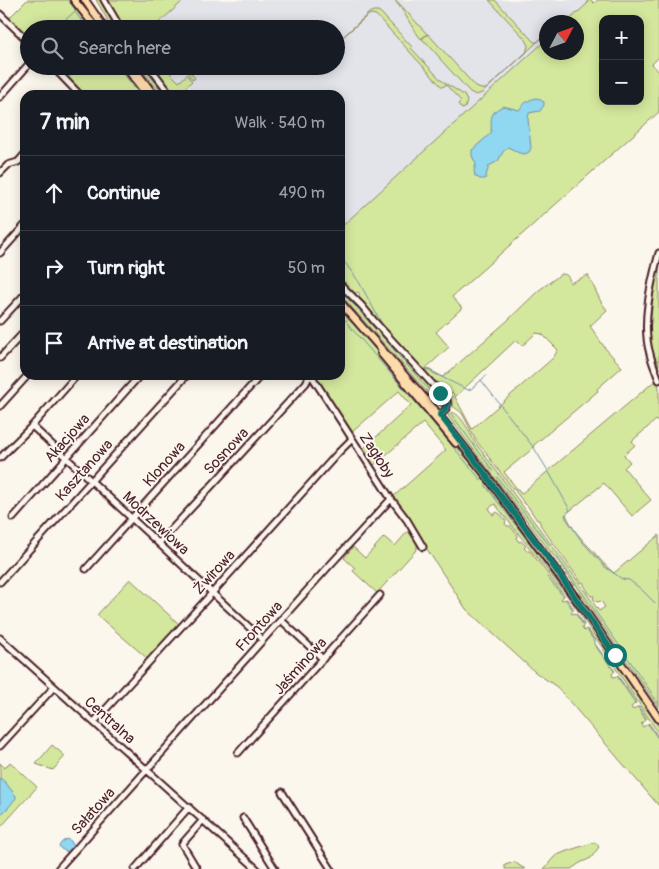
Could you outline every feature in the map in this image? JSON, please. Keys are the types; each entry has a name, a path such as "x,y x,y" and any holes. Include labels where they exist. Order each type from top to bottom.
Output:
{"main road":[{"path":"74,0 91,20"},
{"path":"80,0 92,20"},
{"path":"85,0 99,20"},
{"path":"90,0 100,20"},
{"path":"132,75 143,90"},
{"path":"139,75 150,90"},
{"path":"345,308 408,377 438,417"},
{"path":"345,313 438,417 486,475 547,557 659,719"}],"street":[{"path":"104,0 116,20"},
{"path":"0,14 20,33"},
{"path":"0,97 20,74"},
{"path":"61,75 75,90"},
{"path":"156,75 167,90"},
{"path":"0,173 8,165 20,160"},
{"path":"0,253 20,231"},
{"path":"659,253 649,302 647,338 650,355 659,380"},
{"path":"345,289 446,399 447,407 438,417"},
{"path":"0,321 20,299"},
{"path":"0,358 20,336"},
{"path":"0,406 23,380"},
{"path":"0,458 32,426 73,380"},
{"name":"Akacjowa","path":"13,518 136,380"},
{"name":"Kasztanowa","path":"0,582 182,380"},
{"name":"Klonowa","path":"86,569 256,380"},
{"name":"Sosnowa","path":"159,543 308,380"},
{"name":"Zagłoby","path":"314,380 423,547"},
{"name":"Modrzewiowa","path":"32,426 263,640"},
{"name":"Żwirowa","path":"94,722 352,439"},
{"name":"Frontowa","path":"147,770 391,499"},
{"name":"Jaśminowa","path":"238,753 380,595"},
{"path":"281,620 323,659"},
{"name":"Centralna","path":"0,638 257,869"},
{"path":"0,746 54,687"},
{"name":"Sałatowa","path":"58,869 147,770"},
{"path":"282,792 331,869"},
{"path":"135,869 189,807"},
{"path":"243,818 275,869"},
{"path":"197,869 182,844 203,820"}],"shaded area":[{"path":"179,0 591,0 577,15 539,15 539,50 345,227 345,90 191,90 192,89 188,85 179,90 163,75 345,75 345,20 158,20"}],"green space":[{"path":"27,0 72,0 87,20 20,20 20,30 8,19"},
{"path":"96,0 102,0 103,6 111,20 108,20"},
{"path":"109,0 184,0 162,20 118,20 108,4"},
{"path":"396,0 427,34 421,39 396,2"},
{"path":"489,0 495,0 534,42 539,40 526,52 527,41"},
{"path":"588,0 594,3 598,0 659,0 659,57 652,64 659,72 659,112 452,297 462,308 436,332 449,347 426,368 443,377 538,291 561,274 568,276 570,283 588,275 607,310 590,326 605,348 622,367 597,389 598,391 504,472 521,494 656,380 659,387 659,424 656,420 632,441 635,445 624,455 630,462 624,468 651,500 632,516 604,483 566,514 581,538 614,573 659,535 659,708 565,571 449,417 448,415 452,412 460,417 477,445 599,611 605,607 601,601 597,602 593,599 594,596 591,596 584,583 581,582 541,526 539,520 537,520 515,491 516,489 512,488 479,444 463,415 453,406 451,399 454,395 452,392 448,395 437,387 438,383 436,381 432,382 357,297 360,294 358,292 353,294 345,285 345,223 539,46 539,60 584,60 584,15 575,15 587,4","holes":["536,333 542,334 558,350 553,358 472,429 455,397 516,340 522,346"]},
{"path":"378,11 381,13 442,81 464,95 467,101 465,108 462,109 458,104 461,101 446,85 442,87 376,15 371,14 367,16 345,35 369,13"},
{"path":"428,34 476,87 486,89 500,76 482,93 476,95 470,92 422,39"},
{"path":"71,75 128,75 139,90 77,90 67,79"},
{"path":"146,75 153,75 164,90 158,90"},
{"path":"158,75 172,75 179,82 189,75 188,77 192,81 182,90 169,90"},
{"path":"659,266 659,366 649,343 653,294"},
{"path":"346,293 362,309 371,321 361,310 360,312 376,330 378,329 441,399 443,404 441,407 345,300 345,295 357,306"},
{"path":"345,303 439,408 436,408"},
{"path":"345,315 498,496 591,623 659,724 659,734 572,602 495,504 489,508 493,515 497,512 501,515 506,521 505,524 510,526 518,536 519,542 521,541 526,546 524,548 530,551 564,595 561,599 567,599 574,609 571,613 576,613 584,624 582,628 584,631 588,630 595,640 595,644 615,671 612,674 613,677 618,676 635,700 636,703 631,707 633,710 639,707 646,717 641,724 643,727 649,723 659,738 659,806 557,687 535,672 466,609 393,497 446,450 423,423 373,466 362,450 411,405 399,391 351,433 316,380 345,380"},
{"path":"447,418 562,571 659,711 659,714 566,578 447,422"},
{"path":"408,531 417,544 417,549 377,593 353,571 355,568 344,558 353,547 365,558 384,537 395,546"},
{"path":"130,579 180,625 148,659 97,615"},
{"path":"52,745 65,756 53,770 36,764"},
{"path":"10,762 37,787 0,828 0,763 5,768"},
{"path":"595,842 599,847 591,858 571,869 544,869 555,856"},
{"path":"514,862 525,869 505,869 505,865"}],"water":[{"path":"537,98 544,102 544,105 540,111 529,113 531,148 529,152 525,154 519,153 508,147 498,161 489,166 485,179 475,176 476,164 472,156 472,150 491,133 492,117 495,111 503,106 519,110 527,102"},
{"path":"0,778 16,798 0,815"},
{"path":"67,839 73,845 72,850 67,852 59,846"}],"waterway":[{"path":"68,0 75,9 75,12"},
{"path":"100,0 111,20"},
{"path":"65,20 75,12 81,20"},
{"path":"125,75 136,90"},
{"path":"150,75 161,90"},
{"path":"345,263 359,282 382,324 421,367 468,390 486,376"},
{"path":"345,295 356,307"},
{"path":"360,311 442,405"},
{"path":"347,323 481,480"},
{"path":"481,380 534,448 570,510 565,515 566,518 581,540 605,567 622,579 629,580 655,603"},
{"path":"451,414 493,471"},
{"path":"497,477 549,545"},
{"path":"485,485 537,553"},
{"path":"553,551 659,704"},
{"path":"541,559 579,610 659,727"},
{"path":"547,577 563,596"},
{"path":"566,600 573,610"},
{"path":"576,614 583,625"},
{"path":"587,630 594,644 614,671"},
{"path":"617,676 635,703"},
{"path":"638,707 645,719"},
{"path":"648,724 659,740"}],"route":[{"path":"440,393 446,399 447,407 440,415 547,557 615,655"}]}
